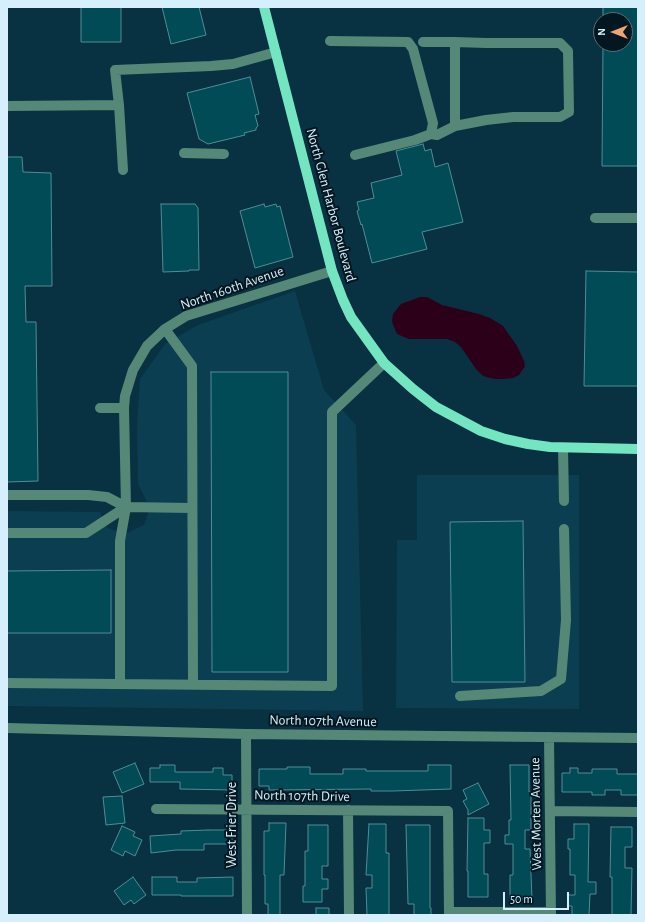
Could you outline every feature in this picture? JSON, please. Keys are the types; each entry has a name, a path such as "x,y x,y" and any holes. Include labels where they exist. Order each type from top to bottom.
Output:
{"main road":[{"name":"North Glen Harbor Boulevard","path":"264,7 332,271 351,317 384,363 436,407 481,431 505,439 528,444 563,448 638,449"}],"street":[{"path":"330,41 408,42 413,49 433,123 431,134"},
{"path":"355,155 415,140 431,134 437,135 455,126 513,117 560,117 568,112 568,50 560,43 424,42"},
{"path":"455,42 455,126"},
{"path":"123,170 115,70 233,64 276,52"},
{"path":"7,106 119,105"},
{"path":"184,154 224,154"},
{"path":"595,218 638,218"},
{"name":"North 160th Avenue","path":"120,684 120,541 126,507 124,408 125,396 133,370 147,346 165,329 186,316 332,271"},
{"path":"165,329 192,366 193,684"},
{"path":"7,683 332,686 332,412 384,363"},
{"path":"100,408 124,408"},
{"path":"563,448 564,501"},
{"path":"7,495 88,495 107,497 126,507 192,508"},
{"path":"7,533 86,533 126,507"},
{"path":"460,696 541,691 561,679 566,620 564,529"},
{"name":"North 107th Avenue","path":"7,728 246,734 638,738"},
{"name":"West Frier Drive","path":"246,734 247,915"},
{"name":"West Morten Avenue","path":"549,737 551,914"},
{"name":"North 107th Drive","path":"156,809 448,811 449,914"},
{"path":"348,810 349,915"},
{"path":"550,811 638,812"},
{"path":"449,914 551,914"}],"shaded area":[{"path":"295,291 324,390 356,425 363,711 7,706 7,511 100,512 108,528 125,534 144,525 150,508 138,484 137,425 140,379 165,344 198,325"},
{"path":"420,297 427,297 442,305 479,314 490,318 503,326 517,346 524,361 525,366 519,375 513,378 504,379 486,377 476,369 461,347 455,342 447,339 409,339 397,334 392,322 393,314 401,304"},
{"path":"417,475 579,475 579,709 396,708 397,540 417,540"}],"building":[{"path":"81,7 121,7 121,42 81,42"},
{"path":"162,7 199,7 206,35 171,44"},
{"path":"603,7 638,7 638,166 602,166 603,52 633,52 633,12 603,12"},
{"path":"250,77 259,114 255,115 258,126 256,130 244,133 245,135 208,144 199,139 187,93"},
{"path":"423,144 425,151 431,149 435,167 448,163 463,222 422,232 427,249 372,263 362,224 361,225 357,211 359,210 357,202 374,198 371,183 402,175 396,151"},
{"path":"7,157 22,157 23,172 51,173 52,286 25,286 26,322 36,322 38,481 7,482"},
{"path":"161,204 195,204 198,208 199,270 163,272"},
{"path":"264,204 265,207 276,204 277,207 280,206 293,257 255,268 240,211"},
{"path":"586,271 638,272 638,386 584,386"},
{"path":"211,372 288,372 288,672 212,672"},
{"path":"523,521 525,682 452,682 450,522"},
{"path":"111,570 111,633 7,633 7,571"},
{"path":"135,763 144,784 122,793 113,772"},
{"path":"160,765 175,765 175,772 213,772 213,768 223,768 223,775 232,775 232,790 180,789 180,782 150,782 150,768 160,768"},
{"path":"428,765 451,765 451,789 393,791 371,791 371,789 269,790 269,786 259,786 259,769 310,767 310,774 343,774 343,769 366,769 366,771 428,771"},
{"path":"510,765 529,765 531,830 525,830 525,849 530,849 532,899 510,899 510,875 513,875 513,844 505,844 505,835 509,835 509,820 511,820"},
{"path":"570,768 578,768 578,773 592,773 592,769 617,769 617,774 638,774 638,795 621,795 621,790 605,790 605,795 592,795 592,792 562,792 562,773 570,773"},
{"path":"478,783 489,804 468,815 468,810 463,801 467,799 463,790"},
{"path":"122,796 125,823 106,825 103,797"},
{"path":"468,818 484,818 484,830 490,830 490,843 484,843 484,874 488,874 488,897 468,897"},
{"path":"269,823 286,823 284,875 280,875 280,915 268,915 268,904 265,904 264,831 269,831"},
{"path":"369,824 386,824 386,853 389,853 389,915 367,915 366,888 372,888 372,875 366,875"},
{"path":"574,824 589,824 588,882 596,882 596,894 590,894 589,915 572,915 572,906 568,906 568,895 575,895 575,875 570,875 570,849 568,849 568,839 574,839"},
{"path":"308,825 328,825 328,866 322,866 322,879 328,879 328,889 322,889 322,902 303,902 303,886 305,886 305,851 308,851"},
{"path":"406,825 430,825 431,915 414,915 414,904 408,904"},
{"path":"122,826 135,832 133,836 142,840 135,856 125,851 123,856 111,850"},
{"path":"611,827 632,827 632,847 625,847 625,868 632,868 631,915 612,915 612,877 610,877"},
{"path":"232,830 232,844 204,844 204,850 176,850 151,853 150,836 181,834 181,831"},
{"path":"133,877 146,895 134,904 131,900 124,905 114,891"},
{"path":"152,877 177,877 177,882 197,882 197,878 233,877 233,896 152,895"},
{"path":"316,908 329,908 329,915 316,915"}]}
